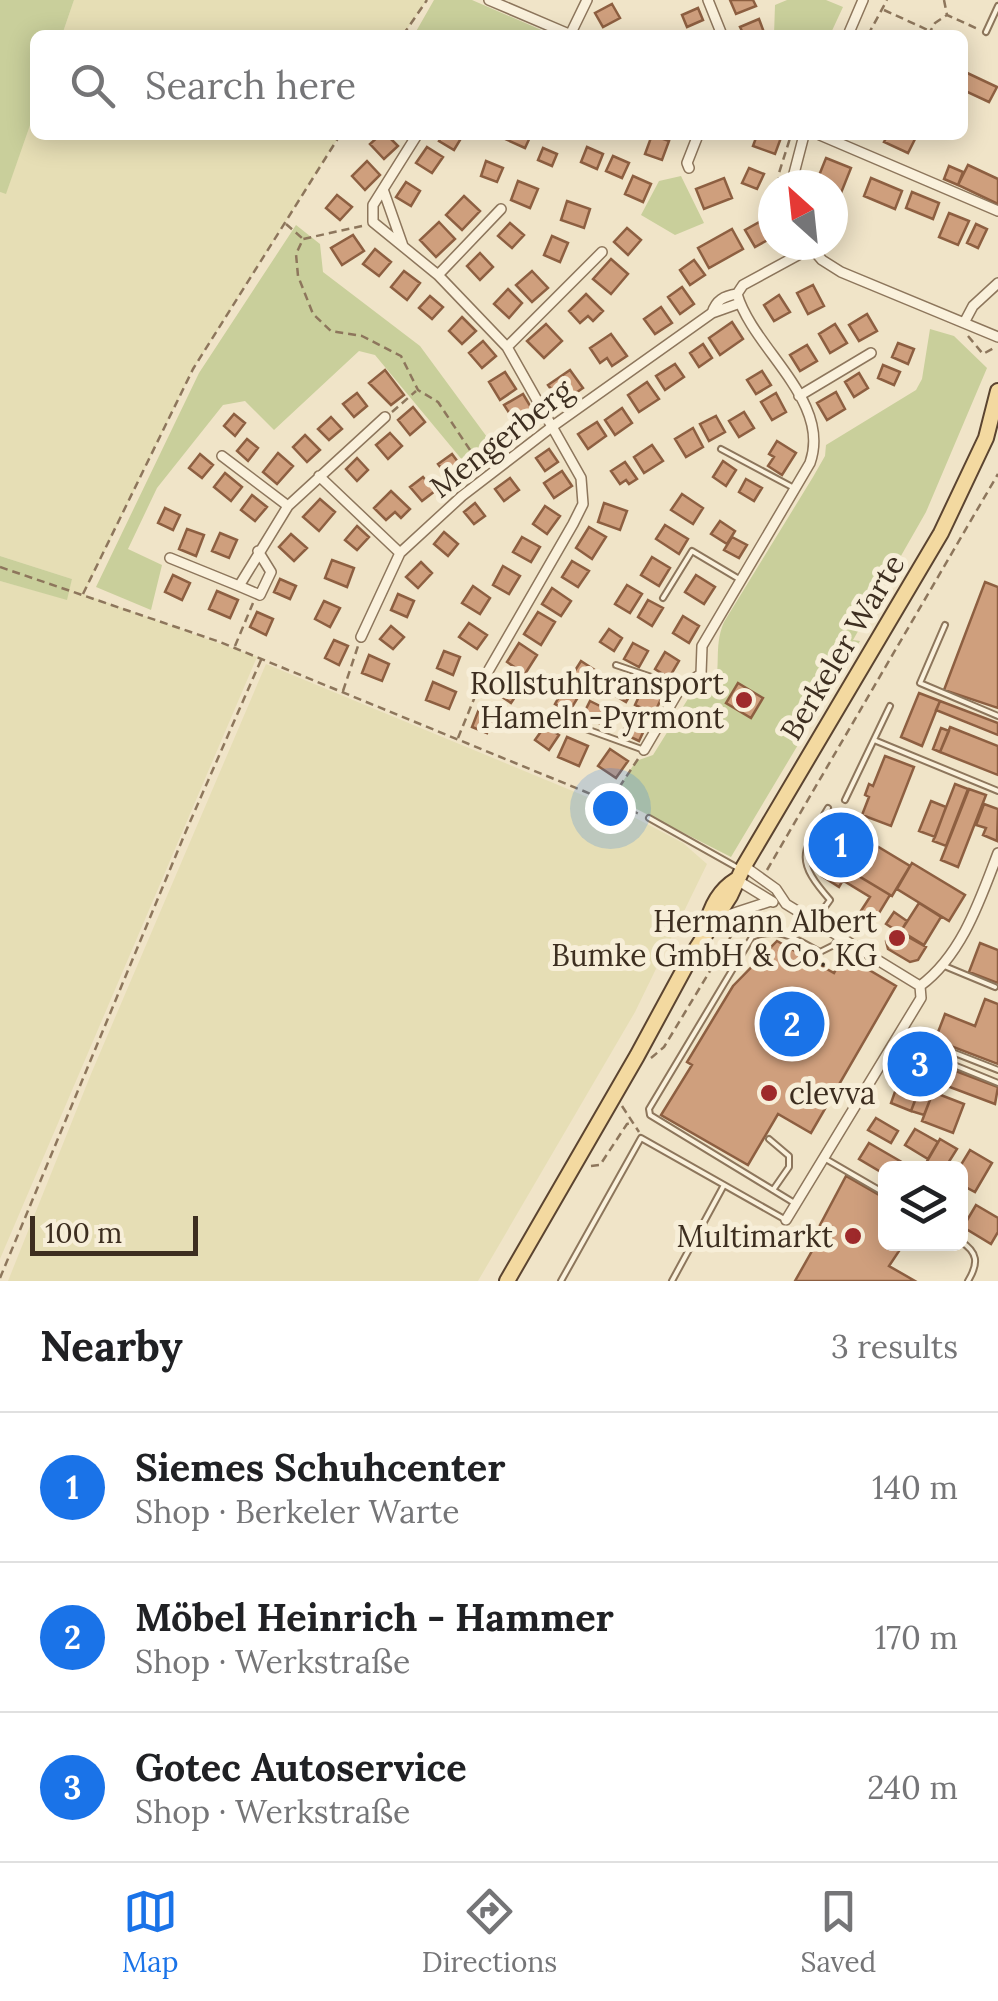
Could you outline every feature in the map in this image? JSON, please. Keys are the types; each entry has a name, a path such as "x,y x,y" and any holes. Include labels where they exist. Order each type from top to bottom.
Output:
{"main road":[{"name":"Berkeler Warte","path":"986,438 998,392"},
{"name":"Berkeler Warte","path":"507,1281 704,933 716,919 941,532 998,421"},
{"name":"Berkeler Warte","path":"704,933 709,913 724,888 741,872"}],"street":[{"path":"489,0 559,30"},
{"path":"573,30 587,0"},
{"path":"708,0 720,30"},
{"path":"850,30 863,0"},
{"path":"414,140 374,205 373,222 438,275 507,347 580,478 583,504 480,687"},
{"path":"689,168 697,140"},
{"path":"795,170 803,140"},
{"path":"832,140 998,211"},
{"path":"384,192 404,249"},
{"path":"438,275 501,209"},
{"path":"507,347 602,252"},
{"name":"Mengerberg","path":"361,637 400,553 487,475 712,313 714,304 721,299 738,299 742,284 785,260"},
{"path":"827,260 841,272 998,337"},
{"path":"965,322 973,306 998,283"},
{"path":"644,750 681,687 701,674 702,646 816,446 810,415 738,299"},
{"path":"799,396 870,353"},
{"path":"239,586 288,506 385,417"},
{"path":"222,456 288,506"},
{"path":"320,476 400,553"},
{"path":"170,558 260,594 271,572 258,551"},
{"path":"920,986 935,976 971,921 998,853"},
{"path":"741,872 762,878 786,904 920,986"},
{"path":"741,872 772,901"},
{"path":"716,919 772,901 786,904"},
{"path":"786,1220 921,998 920,986"}],"lane":[{"path":"986,32 998,6"},
{"path":"721,448 794,488"},
{"path":"664,598 692,551 739,579"},
{"path":"944,625 920,683 998,716"},
{"path":"616,665 681,687"},
{"path":"845,800 890,706"},
{"path":"586,729 644,750"},
{"path":"874,740 998,791"},
{"path":"815,922 830,900 804,866 804,848 828,808"},
{"path":"649,818 741,872"},
{"path":"796,1204 650,1116 649,1109 752,937 768,930 782,932 820,952 834,945 839,936"},
{"path":"942,964 995,987"},
{"path":"898,1036 998,1070"},
{"path":"898,1036 998,1083"},
{"path":"561,1281 641,1138 786,1220"},
{"path":"769,1139 788,1156 789,1167 774,1190"},
{"path":"824,1158 878,1189"},
{"path":"672,1281 724,1185"},
{"path":"968,1246 976,1258 976,1268 968,1281"}],"path":[{"path":"408,30 427,0"},
{"path":"871,30 887,0"},
{"path":"944,0 947,15"},
{"path":"884,10 923,30"},
{"path":"947,15 986,32"},
{"path":"930,30 947,15"},
{"path":"84,594 193,369 337,140"},
{"path":"780,170 789,140"},
{"path":"303,239 373,222"},
{"path":"284,223 303,239"},
{"path":"303,239 296,254 298,276 312,314 331,331 362,336 401,356 418,390 438,402 487,475"},
{"path":"385,417 418,390"},
{"path":"762,878 998,474"},
{"path":"0,567 235,648 649,818"},
{"path":"235,648 257,593"},
{"path":"342,692 361,637"},
{"path":"0,1278 186,830 262,659"},
{"path":"457,739 480,687"},
{"path":"612,800 644,750"},
{"path":"621,1103 641,1138"},
{"path":"585,1163 594,1168 600,1165 631,1123"}],"shaded area":[{"path":"74,0 427,0 406,30 64,30"},
{"path":"30,125 30,140 337,140 193,369 84,594 257,657 0,1259 0,581 66,599 72,579 0,556 0,192 6,193"},
{"path":"266,664 626,813 683,843 707,864 635,1012 478,1281 8,1281 91,1074"}],"green space":[{"path":"0,0 74,0 64,30 30,30 30,125 6,194 0,192"},
{"path":"434,0 472,0 541,30 417,30"},
{"path":"787,0 826,0 843,7 832,30 774,30 775,5"},
{"path":"681,176 704,223 675,235 641,215 659,181"},
{"path":"296,225 320,244 323,272 420,346 498,452 473,473 375,355 359,351 274,430 245,401 223,405 157,488 128,549 162,565 151,610 96,587 199,373"},
{"path":"930,329 954,336 987,368 926,512 853,640 860,641 731,857 613,797 636,761 653,755 691,694 710,697 724,622 813,477 825,456 826,445 916,390 922,379"},
{"path":"0,556 72,579 67,600 0,581"}],"building":[{"path":"730,0 753,0 756,6 736,14"},
{"path":"612,4 620,18 603,27 595,13"},
{"path":"698,8 703,20 687,27 682,15"},
{"path":"759,19 763,30 742,30 740,27"},
{"path":"968,73 997,87 989,102 968,92"},
{"path":"374,140 392,140 398,146 384,159 370,144"},
{"path":"440,140 460,140 454,150"},
{"path":"507,140 529,140 525,148"},
{"path":"650,140 669,141 662,160 645,154"},
{"path":"755,140 780,140 775,154 753,146"},
{"path":"885,140 914,140 908,153"},
{"path":"427,147 443,157 432,173 416,163"},
{"path":"587,147 603,154 597,169 581,162"},
{"path":"543,148 557,154 552,166 538,160"},
{"path":"613,156 629,163 622,178 606,171"},
{"path":"826,158 851,168 848,176 848,170 821,170"},
{"path":"367,161 380,175 365,190 352,176"},
{"path":"486,161 503,168 497,182 481,176"},
{"path":"968,165 998,179 998,204 958,185"},
{"path":"949,166 963,172 958,185 944,179"},
{"path":"749,168 758,172 757,189 742,183"},
{"path":"633,176 651,184 643,202 625,194"},
{"path":"724,178 732,198 704,209 696,189"},
{"path":"871,178 902,191 895,209 864,196"},
{"path":"518,181 538,189 530,208 511,200"},
{"path":"406,182 420,191 411,206 396,197"},
{"path":"912,192 939,203 933,219 906,208"},
{"path":"337,195 352,207 340,220 326,208"},
{"path":"464,196 480,211 462,230 446,215"},
{"path":"567,201 590,209 584,228 561,220"},
{"path":"949,213 969,221 958,245 939,237"},
{"path":"439,222 455,239 436,257 420,240"},
{"path":"510,223 524,235 512,248 498,236"},
{"path":"758,223 758,245 755,247 745,230"},
{"path":"976,224 987,229 978,248 967,243"},
{"path":"627,228 641,240 628,255 614,242"},
{"path":"732,229 743,249 709,268 698,248"},
{"path":"353,235 364,251 342,265 331,248"},
{"path":"552,236 568,243 560,262 544,255"},
{"path":"375,249 391,262 379,276 363,264"},
{"path":"480,253 493,267 480,280 467,266"},
{"path":"611,259 628,274 611,294 593,279"},
{"path":"694,260 705,275 690,285 680,270"},
{"path":"404,271 420,283 407,300 391,287"},
{"path":"532,271 548,288 532,302 516,285"},
{"path":"813,285 824,306 808,314 797,293"},
{"path":"682,287 694,304 680,314 668,297"},
{"path":"508,289 522,303 509,318 494,304"},
{"path":"586,294 603,311 593,321 588,316 580,323 569,311"},
{"path":"779,295 790,312 774,321 764,305"},
{"path":"430,296 443,307 432,319 419,308"},
{"path":"661,307 672,323 655,334 644,319"},
{"path":"867,314 877,331 859,341 849,325"},
{"path":"462,317 476,331 462,344 449,331"},
{"path":"732,322 743,339 720,355 709,338"},
{"path":"546,324 562,341 544,358 527,341"},
{"path":"835,324 847,343 830,353 819,334"},
{"path":"611,334 627,356 612,366 607,358 600,363 590,348"},
{"path":"483,341 496,356 482,368 469,353"},
{"path":"898,343 914,349 908,364 892,357"},
{"path":"703,344 712,358 699,367 690,353"},
{"path":"807,345 817,361 800,371 790,355"},
{"path":"675,364 684,377 665,390 656,376"},
{"path":"883,365 900,372 894,385 878,378"},
{"path":"385,370 404,395 391,405 369,383"},
{"path":"570,370 583,388 561,403 548,385"},
{"path":"762,371 771,385 756,394 747,380"},
{"path":"505,372 516,389 500,400 489,382"},
{"path":"859,373 868,388 854,397 845,382"},
{"path":"647,382 659,399 639,412 628,395"},
{"path":"836,392 845,409 827,420 817,403"},
{"path":"357,393 367,406 354,417 343,404"},
{"path":"776,393 786,412 772,420 761,402"},
{"path":"523,394 535,414 517,425 504,405"},
{"path":"413,407 425,422 410,435 398,420"},
{"path":"622,408 632,423 615,435 605,420"},
{"path":"744,412 754,428 739,437 729,421"},
{"path":"234,414 245,423 235,436 224,426"},
{"path":"716,416 725,432 709,441 700,424"},
{"path":"331,417 342,429 329,440 318,429"},
{"path":"597,422 606,436 588,449 578,434"},
{"path":"693,428 703,447 686,457 675,439"},
{"path":"390,433 402,446 388,459 376,445"},
{"path":"305,435 320,450 307,462 293,447"},
{"path":"247,439 258,448 248,461 237,451"},
{"path":"777,441 796,453 782,475 768,466 774,457 769,454"},
{"path":"652,445 663,461 644,473 634,457"},
{"path":"549,449 558,462 545,471 536,458"},
{"path":"278,453 293,466 277,484 263,472"},
{"path":"200,454 213,465 202,478 189,468"},
{"path":"452,454 464,470 450,480 438,464"},
{"path":"357,458 368,470 357,481 346,469"},
{"path":"723,461 736,470 726,486 713,477"},
{"path":"625,462 637,479 620,484 611,471"},
{"path":"562,471 572,486 554,498 544,483"},
{"path":"225,473 242,487 231,501 214,487"},
{"path":"423,477 435,491 422,501 410,487"},
{"path":"510,478 519,490 504,501 495,489"},
{"path":"746,479 762,488 754,501 739,492"},
{"path":"391,491 410,509 401,518 395,512 386,520 374,508"},
{"path":"682,494 703,508 693,524 671,510"},
{"path":"252,495 267,507 255,521 241,510"},
{"path":"320,499 335,512 319,531 303,517"},
{"path":"475,503 485,516 474,524 464,512"},
{"path":"604,503 627,511 620,530 598,522"},
{"path":"545,506 560,516 547,534 533,524"},
{"path":"165,508 180,515 173,530 158,523"},
{"path":"720,521 735,531 727,544 711,534"},
{"path":"665,525 688,539 679,554 656,539"},
{"path":"357,526 369,537 357,550 345,540"},
{"path":"589,527 606,537 592,559 576,548"},
{"path":"187,529 204,535 196,556 179,549"},
{"path":"444,532 458,544 448,556 434,544"},
{"path":"220,533 237,540 229,558 212,551"},
{"path":"291,534 307,548 294,561 279,547"},
{"path":"522,537 540,547 531,562 513,552"},
{"path":"732,537 747,545 739,558 724,550"},
{"path":"652,557 670,568 659,586 641,575"},
{"path":"332,560 354,568 347,587 325,578"},
{"path":"572,561 589,571 578,587 562,577"},
{"path":"421,562 432,573 418,588 406,577"},
{"path":"503,566 520,576 509,594 493,585"},
{"path":"173,575 190,583 182,600 165,592"},
{"path":"696,575 715,587 704,604 685,592"},
{"path":"280,579 296,586 290,599 274,592"},
{"path":"985,582 998,587 998,708 944,690"},
{"path":"627,585 642,594 630,613 615,604"},
{"path":"473,586 490,598 480,614 462,603"},
{"path":"552,588 571,601 561,616 542,604"},
{"path":"217,591 238,600 230,618 209,609"},
{"path":"398,594 414,601 407,617 391,610"},
{"path":"648,600 663,608 652,626 638,617"},
{"path":"324,601 340,608 330,627 315,619"},
{"path":"257,612 273,619 266,635 250,627"},
{"path":"538,612 555,622 541,645 524,634"},
{"path":"683,616 699,626 689,643 673,633"},
{"path":"469,623 487,635 477,649 459,637"},
{"path":"391,626 404,637 393,649 380,639"},
{"path":"609,629 622,638 614,651 600,642"},
{"path":"334,640 348,646 339,665 325,658"},
{"path":"519,643 537,655 525,674 507,662"},
{"path":"633,643 648,651 639,667 624,659"},
{"path":"444,651 460,657 453,675 437,668"},
{"path":"665,652 679,661 669,678 655,669"},
{"path":"369,655 389,664 382,681 362,673"},
{"path":"581,661 598,672 586,690 569,680"},
{"path":"508,675 523,685 511,703 496,693"},
{"path":"617,680 633,690 626,702 609,692"},
{"path":"433,682 456,692 449,709 426,700"},
{"name":"Rollstuhltransport Hameln-Pyrmont","path":"738,683 763,698 751,718 726,703"},
{"path":"563,690 577,699 569,712 555,704"},
{"path":"642,690 661,699 654,714 635,705"},
{"path":"919,693 940,701 922,746 901,737"},
{"path":"590,701 606,709 599,723 583,715"},
{"path":"940,701 998,723 998,735 936,710"},
{"path":"481,704 508,715 502,730 490,725 487,733 472,727"},
{"path":"629,718 646,726 639,741 622,733"},
{"path":"545,726 559,735 549,750 535,740"},
{"path":"950,727 998,746 998,775 940,752"},
{"path":"941,728 949,731 940,752 933,749"},
{"path":"567,737 588,746 579,766 558,757"},
{"path":"610,749 628,761 616,778 598,766"},
{"path":"885,756 914,767 891,826 862,815 869,784 873,786"},
{"path":"955,784 968,789 946,846 933,841"},
{"path":"969,789 986,795 958,867 941,860"},
{"path":"931,801 946,807 935,837 919,831"},
{"path":"984,804 998,809 997,841 983,835 986,828 976,825"},
{"path":"842,825 910,866 892,896 824,855"},
{"path":"832,860 849,870 839,887 822,876"},
{"path":"912,863 965,895 949,921 897,889"},
{"path":"850,871 890,895 873,923 859,914 870,897 844,881"},
{"path":"919,903 941,917 924,945 901,931"},
{"path":"894,912 907,921 900,933 886,924"},
{"path":"894,929 926,947 918,960 910,962 888,949 886,941"},
{"path":"777,941 834,973 844,955 896,986 811,1133 778,1114 748,1165 661,1115 692,1065 687,1062 733,986"},
{"path":"980,943 998,950 998,983 969,972"},
{"path":"985,999 998,1004 998,1064 935,1040 945,1014 975,1026"},
{"path":"916,1053 938,1061 931,1079 909,1071"},
{"path":"945,1067 998,1087 995,1104 939,1083"},
{"path":"897,1086 918,1093 911,1111 891,1103"},
{"path":"920,1087 933,1092 924,1115 911,1111"},
{"path":"933,1092 964,1104 953,1133 922,1121"},
{"path":"876,1118 898,1131 891,1143 868,1130"},
{"path":"915,1129 938,1142 928,1159 905,1145"},
{"path":"940,1139 957,1149 949,1161 927,1161"},
{"path":"869,1143 900,1161 878,1161 878,1170 859,1159"},
{"path":"970,1150 992,1163 975,1192 968,1188 968,1161 963,1161"},
{"name":"Multimarkt","path":"846,1176 878,1194 878,1251 899,1251 889,1266 915,1281 795,1281 825,1228 820,1225"},
{"path":"976,1205 998,1218 998,1232 991,1244 968,1230 968,1219"}],"place":[{"name":"Rollstuhltransport Hameln-Pyrmont","path":"744,700"},
{"name":"Siemes Schuhcenter","path":"841,845"},
{"name":"Hermann Albert Bumke GmbH & Co. KG","path":"897,938"},
{"name":"Möbel Heinrich - Hammer","path":"792,1024"},
{"name":"Gotec Autoservice","path":"920,1064"},
{"name":"clevva","path":"769,1093"},
{"name":"Multimarkt","path":"853,1236"}]}
